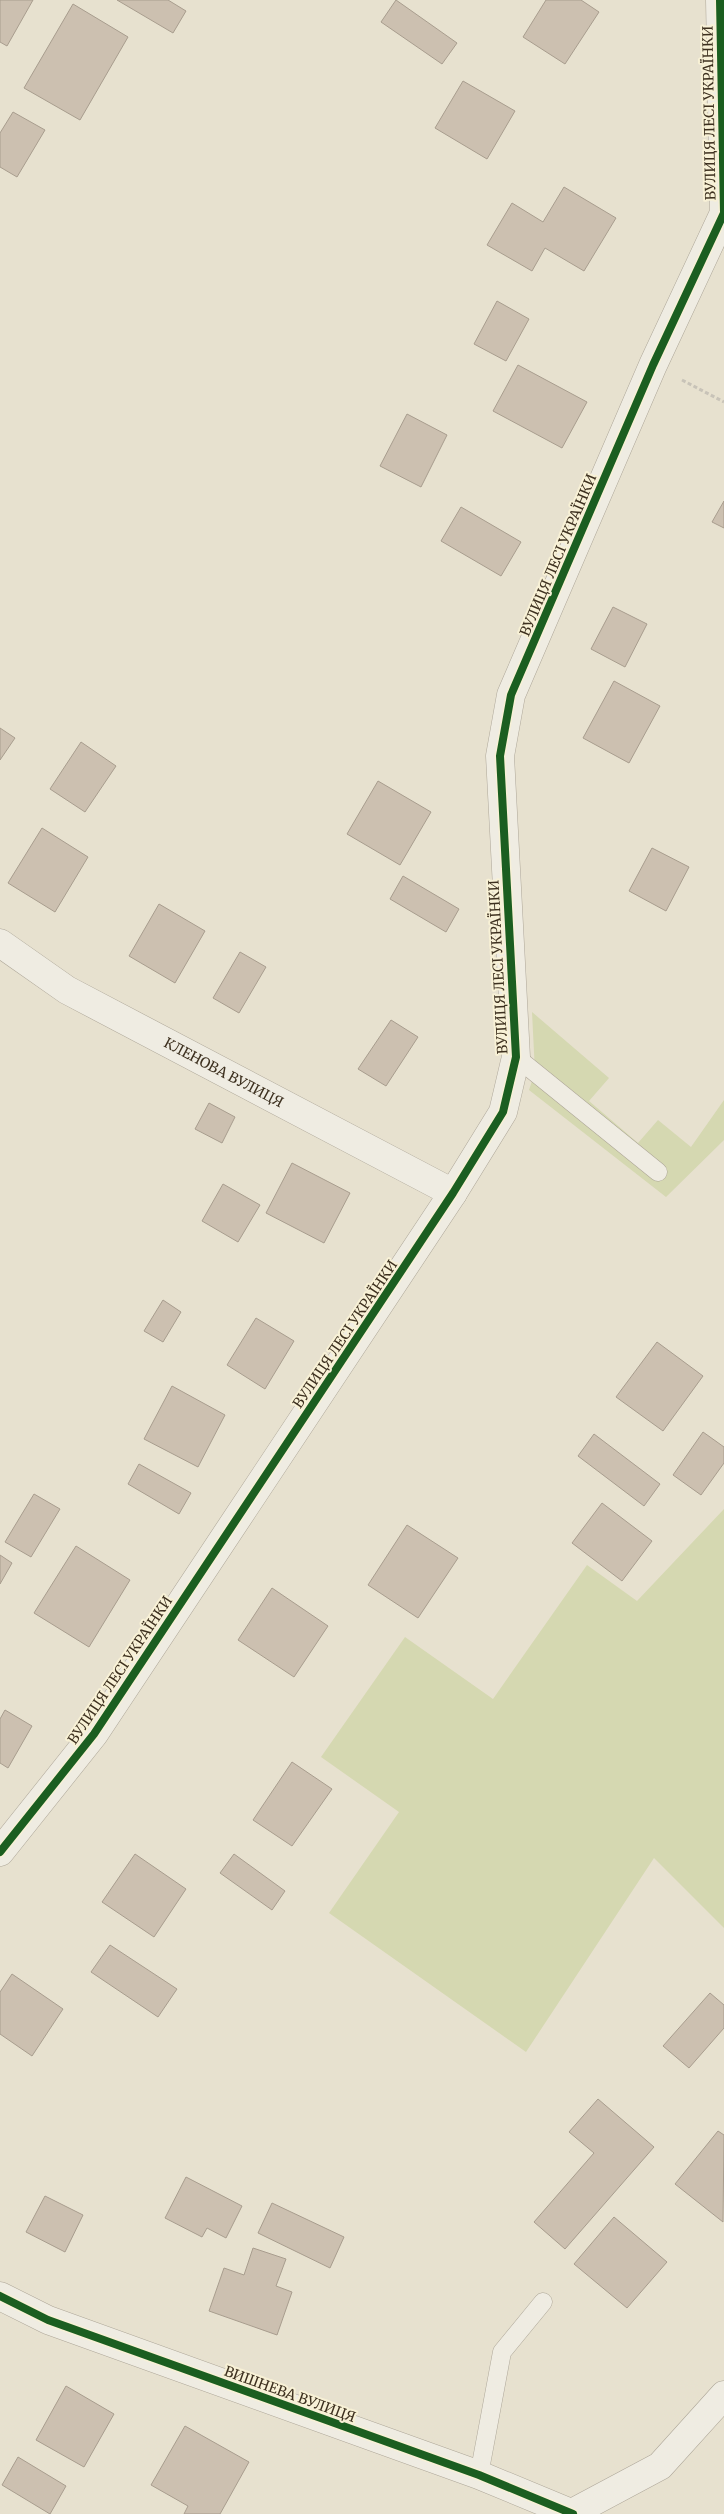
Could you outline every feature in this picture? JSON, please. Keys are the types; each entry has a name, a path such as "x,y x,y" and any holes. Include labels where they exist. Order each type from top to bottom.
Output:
{"street":[{"name":"ВУЛИЦЯ ЛЕСІ УКРАЇНКИ","path":"0,1852 94,1734 454,1193 503,1112 516,1058 500,756 511,695 653,365 724,213 720,0"},
{"name":"КЛЕНОВА ВУЛИЦЯ","path":"0,943 67,990 454,1193"},
{"name":"ВИШНЕВА ВУЛИЦЯ","path":"0,2296 48,2320 480,2475 571,2513"},
{"path":"571,2513 660,2466 724,2395"}],"lane":[{"path":"516,1058 658,1172"},
{"path":"480,2475 502,2352 543,2302"}],"path":[{"path":"653,365 724,402"}],"green space":[{"path":"532,1012 609,1078 589,1101 638,1143 658,1120 691,1147 724,1100 724,1140 666,1197 529,1090 535,1072"},
{"path":"724,1509 724,1928 654,1858 526,2052 329,1913 399,1812 321,1757 405,1637 493,1699 587,1565 637,1601"}],"building":[{"path":"0,0 33,0 7,46 0,42"},
{"path":"117,0 168,0 186,11 173,33"},
{"path":"396,0 457,43 442,64 381,22"},
{"path":"546,0 581,0 599,12 565,64 523,37"},
{"path":"73,4 128,37 80,120 24,88"},
{"path":"463,81 515,111 487,159 435,128"},
{"path":"13,112 45,130 17,177 0,167 0,133"},
{"path":"564,187 616,218 584,271 545,248 532,271 487,245 512,203 543,222"},
{"path":"497,301 529,319 506,361 474,344"},
{"path":"518,365 587,402 562,448 493,411"},
{"path":"407,414 447,435 421,487 380,466"},
{"path":"724,501 724,528 712,522"},
{"path":"461,507 521,542 501,576 441,541"},
{"path":"613,607 647,624 625,667 591,649"},
{"path":"614,681 660,706 629,763 583,738"},
{"path":"0,728 15,738 0,760"},
{"path":"81,742 116,766 85,812 50,789"},
{"path":"378,781 431,812 400,865 347,834"},
{"path":"42,828 88,857 55,912 8,883"},
{"path":"652,848 689,867 666,911 629,891"},
{"path":"403,876 459,909 446,932 390,899"},
{"path":"159,904 205,931 175,983 129,956"},
{"path":"240,952 266,967 239,1013 213,998"},
{"path":"391,1020 418,1037 386,1086 358,1069"},
{"path":"209,1103 235,1117 222,1143 195,1129"},
{"path":"292,1163 350,1193 324,1243 266,1213"},
{"path":"223,1184 260,1205 238,1242 202,1221"},
{"path":"163,1300 181,1312 163,1342 144,1331"},
{"path":"256,1318 294,1341 265,1389 227,1365"},
{"path":"657,1342 703,1376 663,1431 616,1397"},
{"path":"172,1386 225,1415 198,1467 144,1439"},
{"path":"703,1432 724,1447 724,1463 701,1495 673,1475"},
{"path":"594,1434 660,1484 644,1506 578,1456"},
{"path":"139,1464 191,1493 179,1514 128,1484"},
{"path":"34,1494 60,1509 31,1557 5,1542"},
{"path":"602,1503 652,1541 622,1581 572,1543"},
{"path":"407,1525 458,1558 418,1618 368,1585"},
{"path":"76,1546 130,1580 89,1647 34,1613"},
{"path":"0,1555 12,1563 0,1584"},
{"path":"272,1588 328,1626 294,1677 238,1640"},
{"path":"5,1710 32,1726 8,1768 0,1763 0,1719"},
{"path":"292,1762 332,1789 292,1846 253,1820"},
{"path":"135,1854 186,1889 154,1937 102,1902"},
{"path":"234,1854 285,1891 272,1910 220,1873"},
{"path":"110,1945 177,1989 158,2017 91,1972"},
{"path":"12,1974 63,2009 32,2056 0,2034 0,1992"},
{"path":"710,1993 724,2005 724,2028 689,2068 663,2046"},
{"path":"598,2099 654,2147 565,2249 534,2222 594,2153 569,2132"},
{"path":"718,2131 724,2135 723,2222 675,2184"},
{"path":"186,2177 242,2206 226,2238 207,2228 202,2237 165,2218"},
{"path":"45,2196 83,2215 65,2252 26,2232"},
{"path":"272,2203 344,2237 330,2268 258,2233"},
{"path":"614,2217 667,2262 627,2308 574,2264"},
{"path":"253,2248 286,2259 276,2286 292,2292 277,2335 209,2311 224,2268 244,2275"},
{"path":"66,2386 114,2414 84,2467 36,2440"},
{"path":"185,2426 249,2462 220,2514 184,2514 188,2506 151,2485"},
{"path":"18,2457 66,2486 50,2514 2,2485"}],"cycle path":[{"path":"0,1852 94,1734 453,1193 503,1112 516,1057 500,756 511,695 653,365 724,213 720,0"},
{"path":"0,2296 48,2320 479,2475 573,2514"}]}
